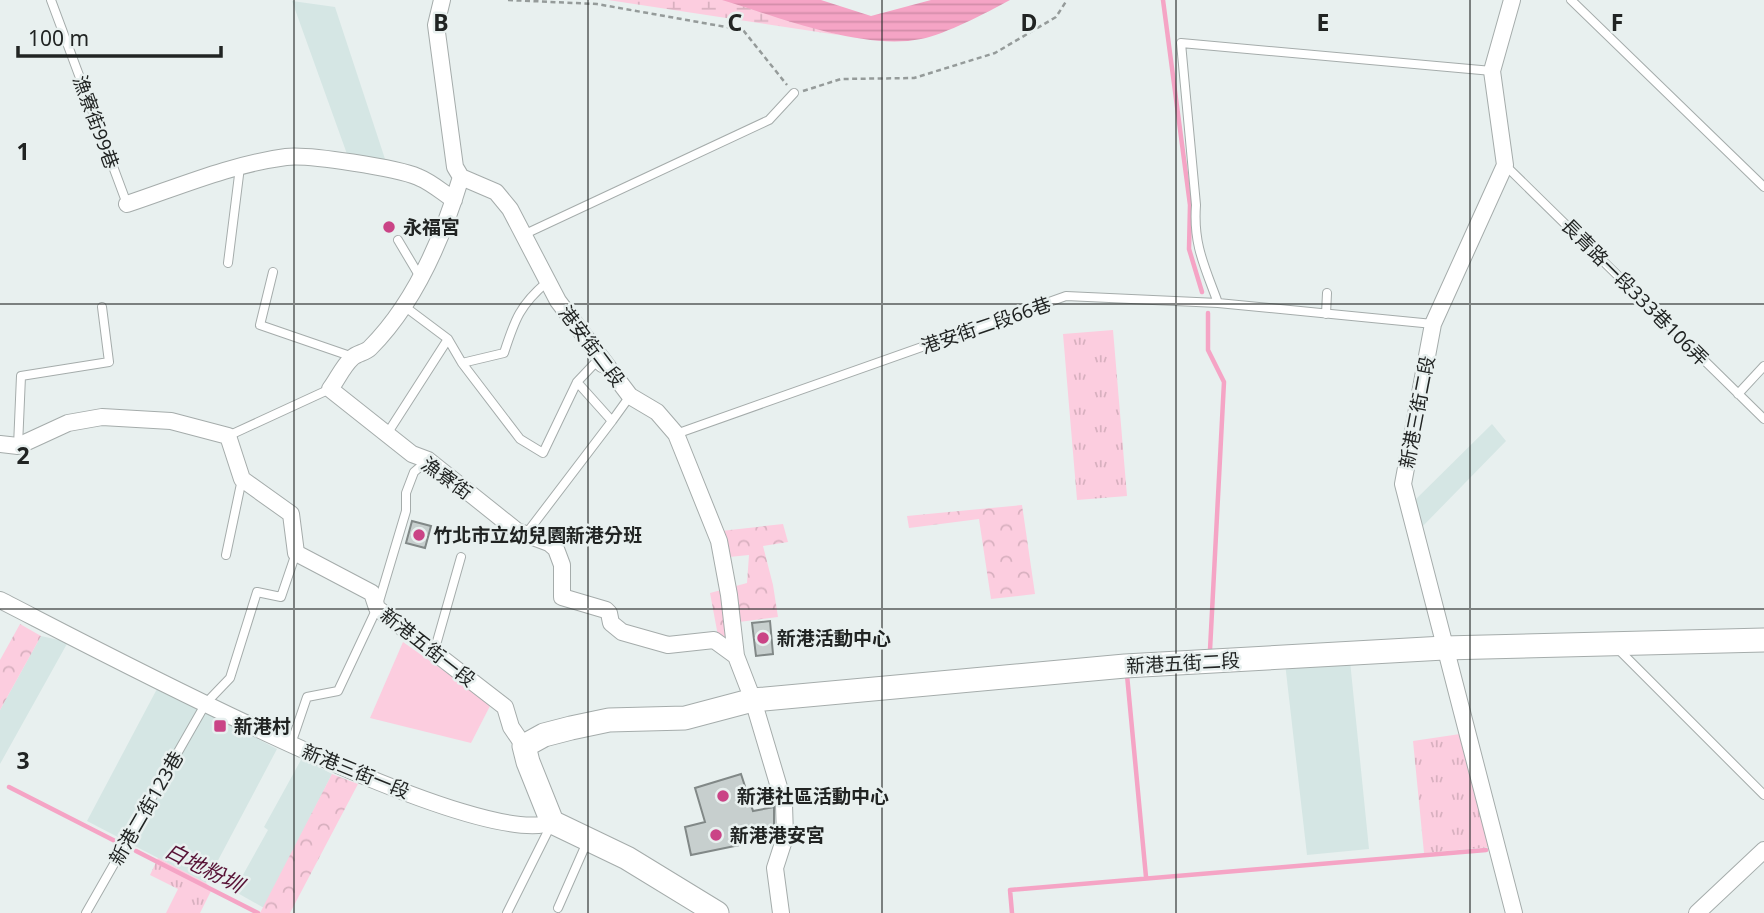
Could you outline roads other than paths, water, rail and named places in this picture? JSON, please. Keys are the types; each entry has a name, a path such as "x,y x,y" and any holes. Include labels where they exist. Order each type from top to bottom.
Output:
{"street":[{"path":"330,389 353,357 368,350 404,306 421,277 461,177 456,167 436,25 442,0"},
{"path":"1505,164 1492,71 1512,0"},
{"path":"127,204 240,167 288,156 406,172 422,178 454,200"},
{"name":"新港三街二段","path":"1505,164 1433,324 1403,484 1514,913"},
{"name":"港安街二段","path":"461,177 496,192 510,209 558,301 625,389 657,412 676,434 719,541 736,656 784,804 785,836 775,868 781,913"},
{"name":"漁寮街","path":"330,389 412,453 428,460 517,531 549,543 560,556 562,597 606,610 611,624 617,629 668,645 714,640 736,656"},
{"path":"0,444 18,446 68,423 102,417 171,421 228,436 242,479 291,514 296,552"},
{"name":"新港五街一段","path":"296,552 372,593 377,608 505,707 511,727 524,746"},
{"name":"新港三街一段","path":"0,600 291,744 403,793 504,824 542,827 552,822"},
{"name":"新港五街二段","path":"752,700 1125,666 1444,648 1764,640"},
{"path":"718,913 626,858 552,822 524,746 544,735 609,720 685,718 752,700"},
{"path":"1698,913 1764,850"}],"lane":[{"name":"漁寮街99巷","path":"51,0 127,204"},
{"path":"1571,0 1764,187"},
{"path":"1218,303 1194,229 1196,205 1181,43 1492,71"},
{"path":"523,235 768,120 794,93"},
{"name":"長青路一段333巷106弄","path":"1505,164 1764,419"},
{"path":"228,263 240,167"},
{"path":"398,240 421,277"},
{"path":"272,272 260,325 353,357"},
{"path":"462,363 505,353 517,314 547,282"},
{"path":"1326,314 1327,293"},
{"name":"港安街二段66巷","path":"676,434 1066,296 1218,303 1433,324"},
{"path":"404,306 448,339 462,363 520,439 543,453 577,382 595,363 625,389 612,421 526,534"},
{"path":"18,446 21,376 109,362 102,307"},
{"path":"387,434 448,339"},
{"path":"1738,394 1764,366"},
{"path":"577,382 612,421"},
{"path":"228,436 330,389"},
{"path":"291,744 307,697 338,691 377,608 406,511 406,493 414,472 428,460"},
{"path":"226,555 242,479"},
{"name":"新港二街123巷","path":"86,913 206,703 230,678 257,592 281,597 296,552"},
{"path":"434,652 461,557"},
{"path":"1614,645 1764,795"},
{"path":"507,913 552,822"},
{"path":"558,908 589,840"}],"waterway":[{"path":"1163,0 1190,205 1189,249 1202,292"},
{"path":"1208,313 1208,350 1224,382 1210,650"},
{"path":"1127,675 1146,877"},
{"name":"白地粉圳","path":"9,787 115,841"},
{"path":"1012,913 1010,890 1486,850"},
{"name":"白地粉圳","path":"136,851 258,913"}],"place":[{"name":"永福宮","path":"389,227"},
{"name":"竹北市立幼兒園新港分班","path":"419,535"},
{"name":"新港活動中心","path":"763,638"},
{"name":"新港村","path":"220,726"},
{"name":"新港社區活動中心","path":"723,796"},
{"name":"新港港安宮","path":"716,835"}]}
